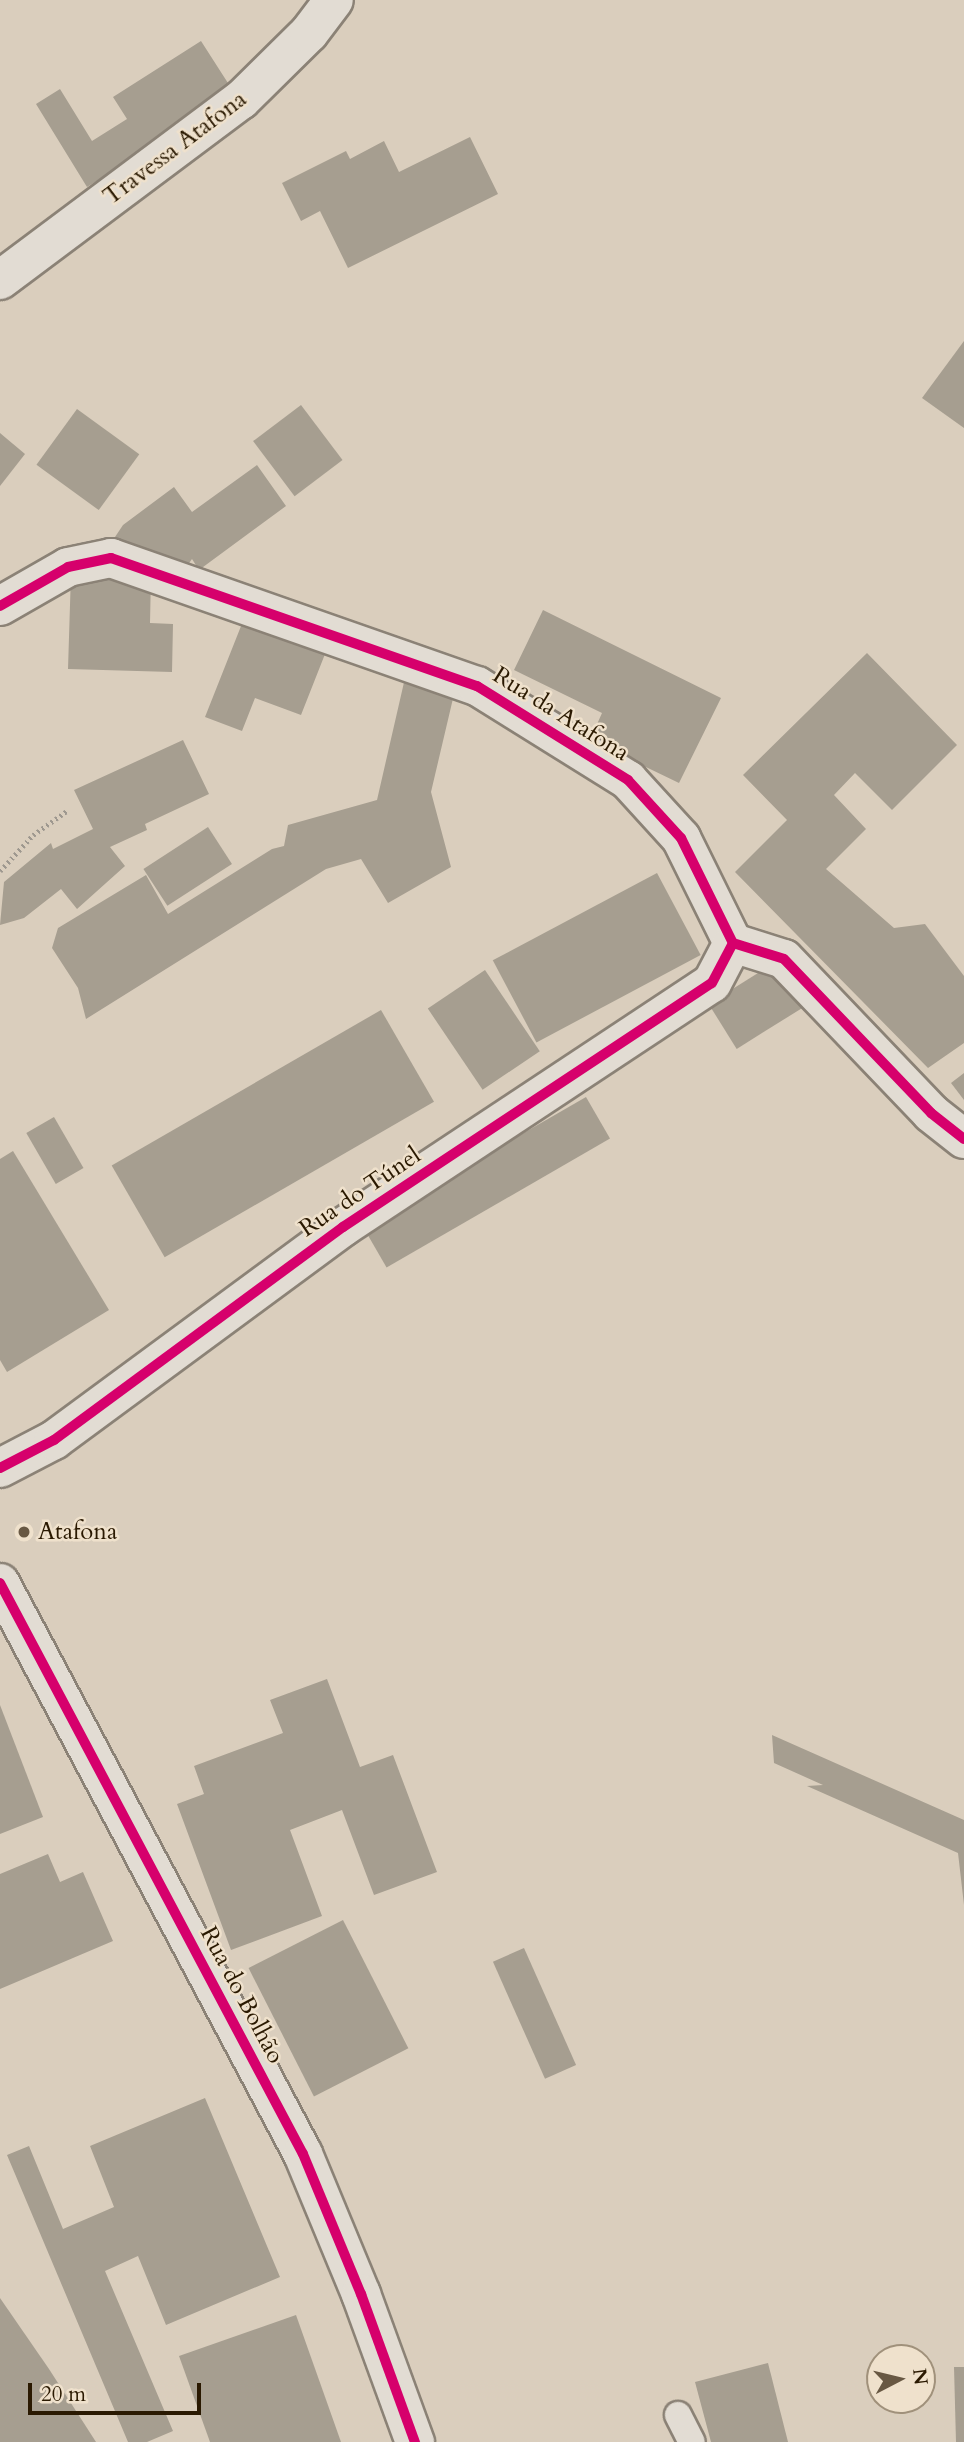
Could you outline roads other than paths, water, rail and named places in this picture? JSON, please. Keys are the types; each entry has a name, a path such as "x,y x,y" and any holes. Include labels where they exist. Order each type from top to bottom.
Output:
{"street":[{"name":"Travessa Atafona","path":"0,280 241,100 309,33 334,0"},
{"name":"Rua da Atafona","path":"0,606 68,567 111,558 477,686 628,780 681,838 733,943"},
{"path":"733,943 784,959 931,1112 964,1139"},
{"name":"Rua do Túnel","path":"0,1468 54,1440 343,1227 712,984 733,943"},
{"name":"Rua do Bolhão","path":"0,1583 303,2154 361,2294 415,2442"}],"lane":[{"path":"678,2414 692,2442"}],"place":[{"name":"Atafona","path":"24,1532"}]}
